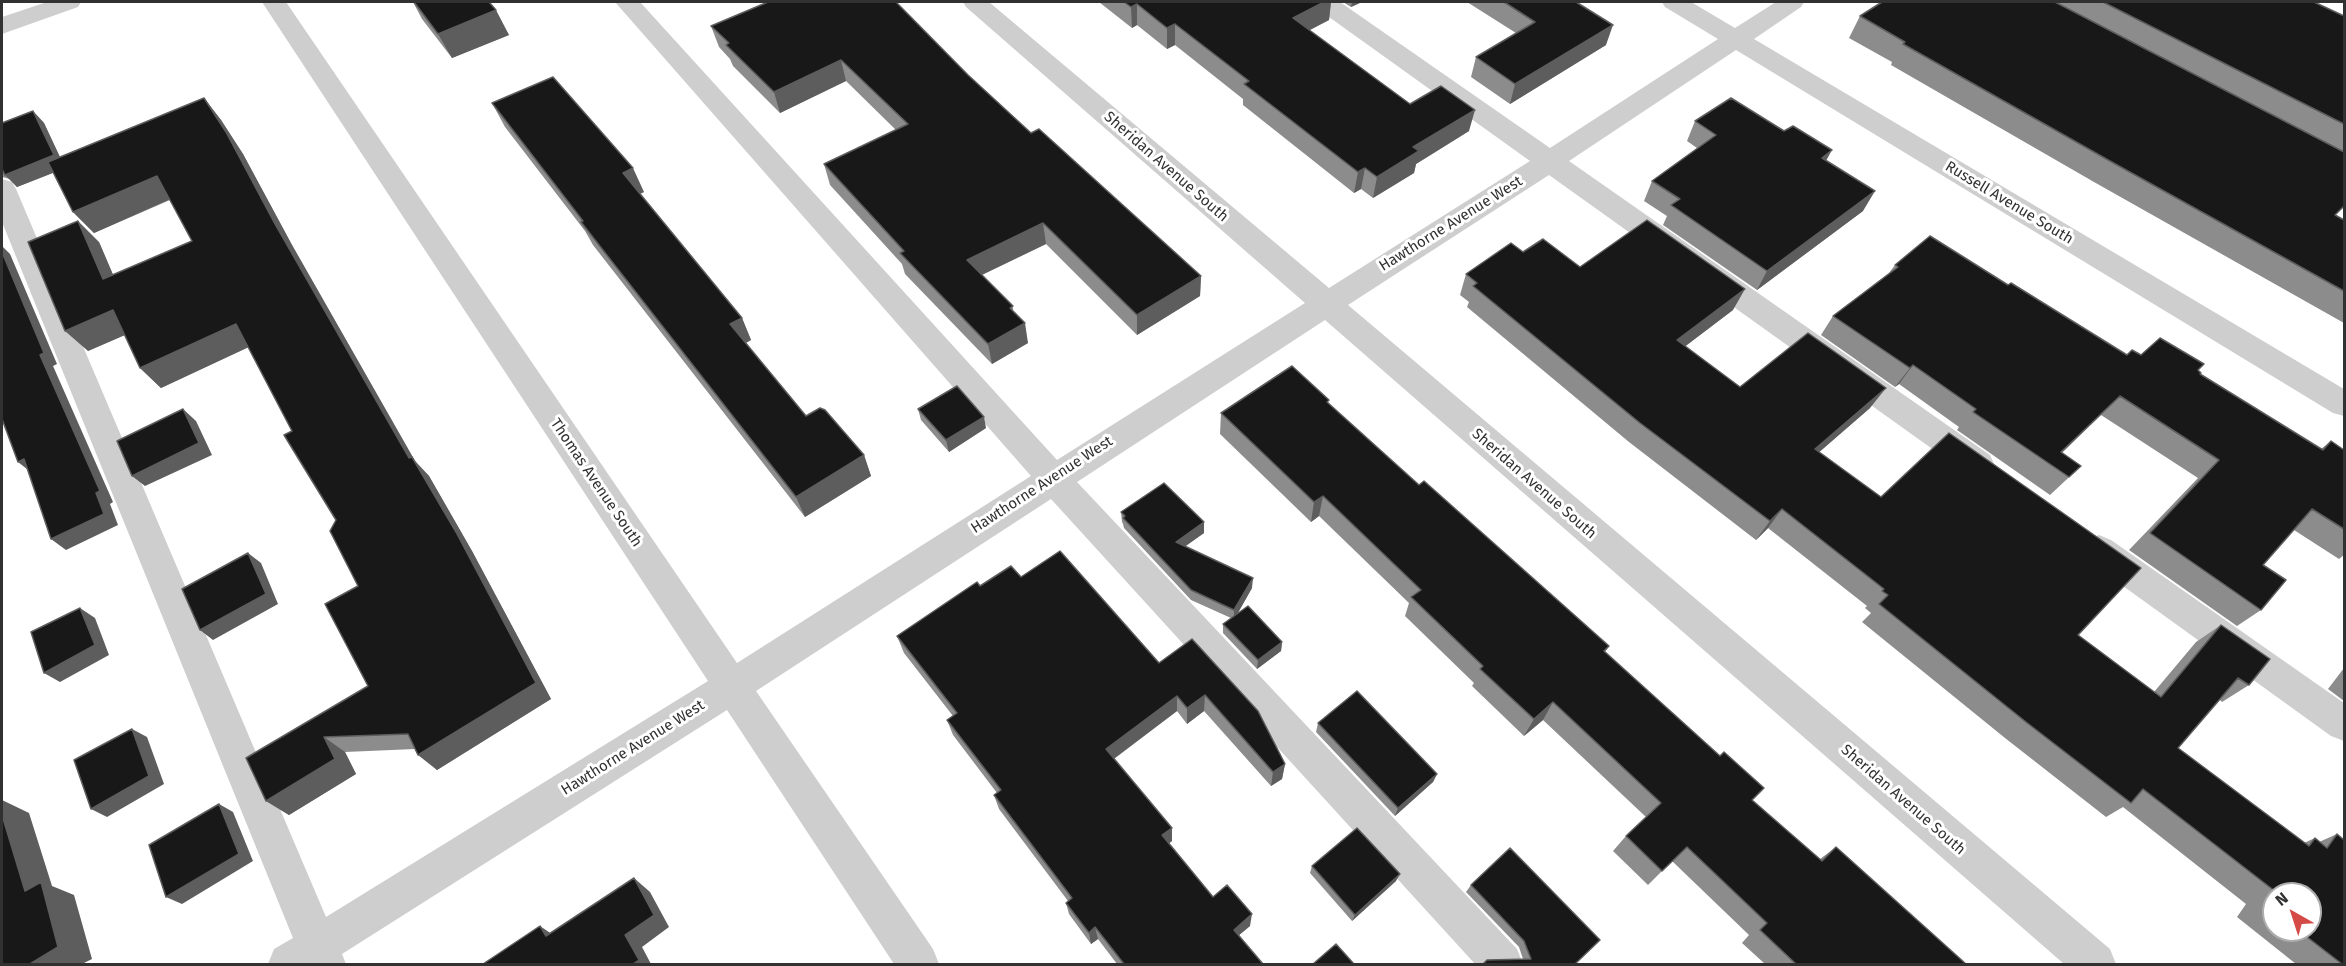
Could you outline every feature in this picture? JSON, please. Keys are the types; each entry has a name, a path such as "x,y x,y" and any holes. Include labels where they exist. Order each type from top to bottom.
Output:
{"street":[{"path":"2,26 69,2"},
{"name":"Thomas Avenue South","path":"274,2 918,964"},
{"path":"627,2 1053,478 1502,964"},
{"name":"Sheridan Avenue South","path":"975,2 2095,964"},
{"path":"1324,2 2002,482"},
{"name":"Russell Avenue South","path":"1674,2 2344,404"},
{"name":"Hawthorne Avenue West","path":"289,964 322,955 732,686 1550,161 1792,2"},
{"path":"2,189 322,955"},
{"path":"2081,537 2344,724"}],"building":[{"path":"414,2 489,2 496,10 438,34"},
{"path":"768,2 896,2 968,75 1031,133 1039,129 1201,276 1137,315 1043,223 967,260 1013,306 1010,308 1025,323 988,344 900,253 904,251 824,164 908,124 841,60 774,92 726,45 729,43 711,26"},
{"path":"1124,2 1324,2 1293,18 1410,104 1441,86 1475,110 1413,147 1419,151 1377,177 1365,168 1358,172 1244,84 1249,81 1175,24 1167,28 1137,4 1131,7"},
{"path":"1504,2 1576,2 1613,25 1515,84 1476,57 1535,22"},
{"path":"1882,2 2055,2 2344,152 2344,206 2335,215 2344,220 2344,291 1903,44 1905,42 1860,16"},
{"path":"2103,2 2314,2 2344,16 2344,124"},
{"path":"553,77 633,168 623,173 742,318 730,324 806,416 820,408 825,410 864,455 796,497 581,222 583,221 492,103"},
{"path":"204,98 226,132 275,224 409,458 412,457 456,532 536,683 418,755 408,734 324,737 335,759 266,801 246,758 368,686 325,604 358,586 330,531 336,520 284,435 292,431 236,324 140,368 113,310 65,331 28,242 78,221 103,279 192,241 157,176 73,212 48,162"},
{"path":"1731,98 1784,131 1793,126 1832,150 1822,158 1875,191 1767,271 1671,205 1680,199 1652,181 1716,135 1695,121"},
{"path":"33,111 54,155 5,175 2,169 2,123"},
{"path":"1647,220 1745,289 1677,340 1740,387 1808,333 1886,388 1815,449 1881,497 1949,433 2141,568 2078,635 2161,697 2221,625 2270,659 2249,685 2238,678 2178,748 2309,846 2315,838 2327,848 2337,834 2344,840 2344,964 2314,942 2322,942 2322,882 2263,882 2143,789 2131,803 1879,604 1888,595 1882,591 1884,589 1782,509 1770,521 1640,423 1473,286 1477,283 1466,274 1511,243 1523,252 1543,239 1580,267"},
{"path":"1930,236 2127,355 2132,350 2141,355 2160,338 2204,364 2198,370 2200,374 2323,450 2331,441 2344,450 2344,529 2312,509 2263,565 2286,580 2261,610 2150,533 2219,460 2120,396 2061,452 2081,466 2069,477 1973,412 1976,409 1913,365 1910,368 1833,316 1898,267 1895,265"},
{"path":"2,252 44,353 40,355 100,491 96,493 104,514 51,539 24,459 18,462 2,419"},
{"path":"1292,366 1329,400 1327,402 1419,485 1424,481 1609,646 1604,651 1720,756 1724,752 1764,788 1752,800 1822,861 1836,847 1966,964 1796,964 1760,930 1767,923 1687,847 1662,871 1626,836 1661,803 1553,702 1534,719 1480,669 1483,666 1411,597 1421,590 1323,496 1314,502 1221,413"},
{"path":"957,386 984,417 946,440 918,409"},
{"path":"183,409 199,443 132,476 117,441"},
{"path":"1164,483 1204,522 1176,542 1253,578 1234,610 1191,590 1123,518 1125,516 1121,512"},
{"path":"1060,551 1159,663 1192,639 1258,711 1285,764 1273,772 1205,695 1187,708 1177,696 1106,749 1172,828 1162,835 1213,897 1227,885 1252,914 1234,930 1263,964 1124,964 1095,927 1089,933 1066,903 1072,898 994,795 1001,790 947,720 957,713 897,636 977,582 980,586 1011,566 1021,577"},
{"path":"248,553 266,594 200,630 182,589"},
{"path":"1248,606 1282,642 1258,660 1223,624"},
{"path":"80,608 95,645 44,673 31,632"},
{"path":"1357,691 1437,774 1398,808 1318,723"},
{"path":"132,729 149,776 91,809 74,760"},
{"path":"219,804 239,854 166,897 149,845"},
{"path":"2,815 25,891 41,882 58,947 30,964 2,964"},
{"path":"1357,828 1400,874 1355,915 1312,866"},
{"path":"1510,848 1600,940 1575,964 1483,964 1487,960 1531,959 1524,941 1471,885"},
{"path":"634,878 654,915 625,935 639,960 633,964 483,964 540,926 546,936"},
{"path":"1336,944 1354,964 1313,964"}]}
